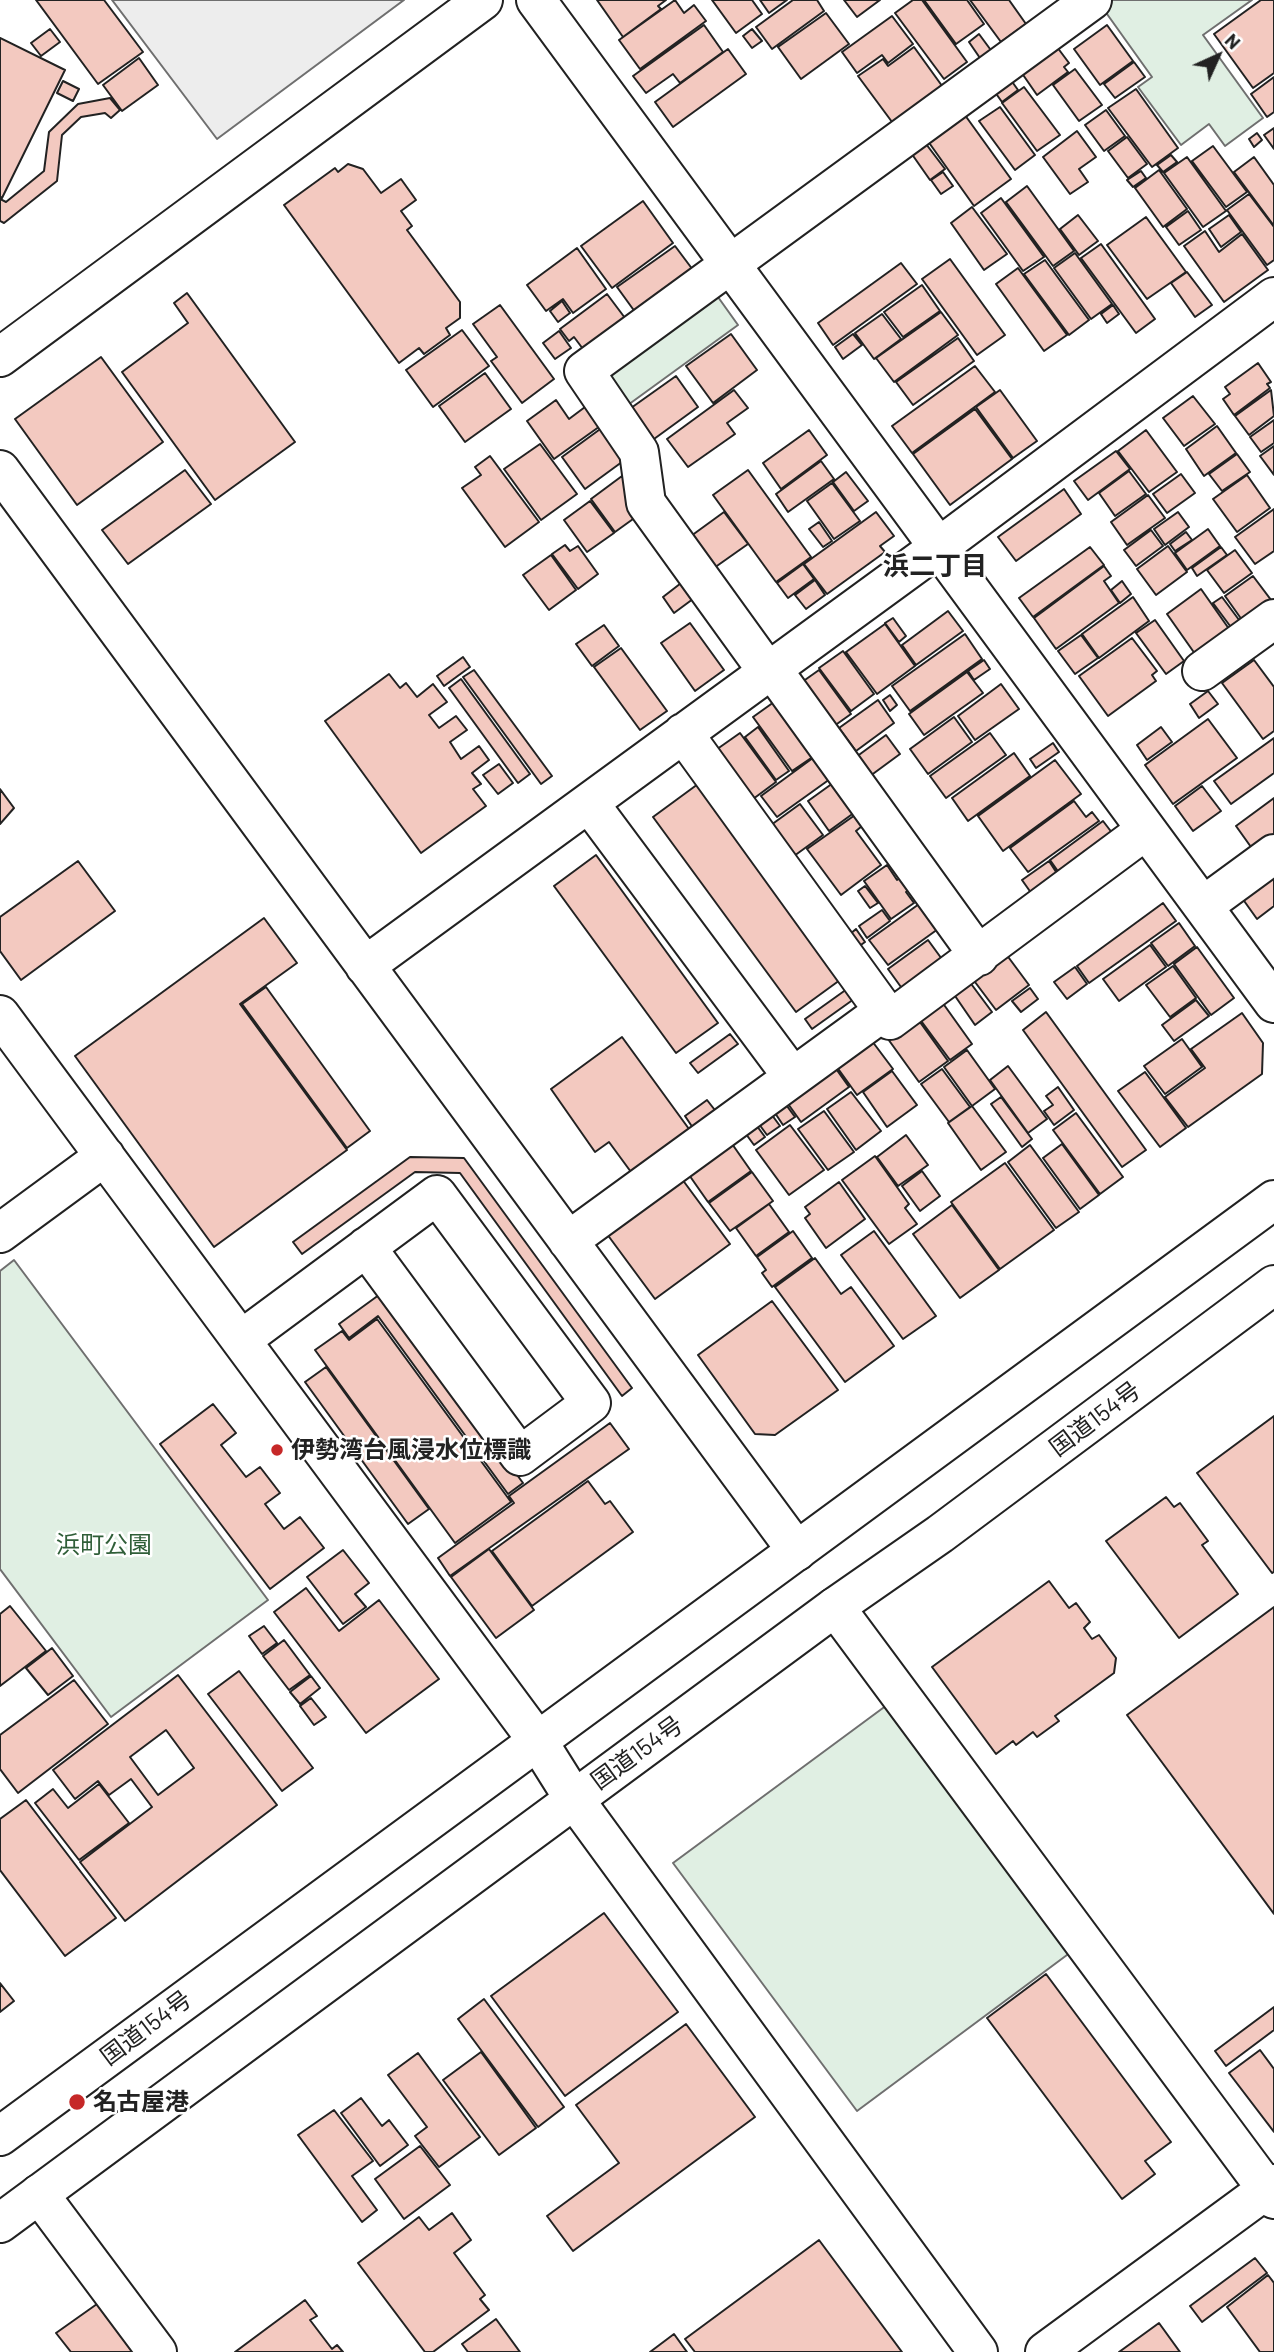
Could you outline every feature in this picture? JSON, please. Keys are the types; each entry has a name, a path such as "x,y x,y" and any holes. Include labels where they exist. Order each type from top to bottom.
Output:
{"main road":[{"path":"0,356 483,0"},
{"path":"536,0 1274,1003"},
{"path":"979,956 646,503 639,452 584,371 1092,0"},
{"path":"366,966 939,547 1274,297"},
{"path":"0,470 797,1551"},
{"path":"1202,671 1274,619"},
{"path":"683,733 890,1020 1146,830"},
{"path":"589,803 792,1076"},
{"path":"1203,906 1274,854"},
{"path":"568,1241 884,1011"},
{"path":"0,1015 537,1740 574,1800 978,2352"},
{"path":"0,1233 105,1156"},
{"path":"241,1340 366,1247 437,1195 591,1403 520,1456 366,1247"},
{"name":"国道154号","path":"0,2136 1274,1200"},
{"name":"国道154号","path":"0,2222 835,1607 940,1534 1274,1285"},
{"path":"835,1607 1272,2191 1045,2352"},
{"path":"39,2194 157,2352"}],"green space":[{"path":"1112,0 1252,0 1203,35 1263,118 1225,146 1209,124 1181,145 1138,87 1152,77 1102,7"},
{"path":"713,290 738,325 621,410 603,379"},
{"name":"浜町公園","path":"14,1260 268,1600 111,1717 0,1569 0,1271"},
{"path":"887,1705 1071,1952 857,2111 673,1863"}],"shaded area":[{"path":"112,0 404,0 217,139"}],"building":[{"path":"36,0 104,0 143,52 98,84"},
{"path":"597,0 666,0 658,6 661,9 623,37"},
{"path":"675,0 684,13 694,5 706,21 640,69 619,40"},
{"path":"712,0 752,0 762,14 736,33"},
{"path":"760,0 787,0 769,13"},
{"path":"793,0 817,0 824,11 772,49 756,27"},
{"path":"844,0 880,0 857,17"},
{"path":"913,0 922,0 967,62 944,79 895,13"},
{"path":"924,0 967,0 984,24 956,44"},
{"path":"970,0 1009,0 1026,24 1001,42"},
{"path":"1261,0 1274,0 1274,73 1253,88 1214,34"},
{"path":"826,13 849,44 801,79 778,47"},
{"path":"892,16 913,44 888,63 882,55 857,73 842,52"},
{"path":"704,25 723,52 680,83 673,74 646,93 633,76"},
{"path":"1107,25 1133,61 1100,85 1074,49"},
{"path":"50,29 60,42 41,56 31,43"},
{"path":"752,29 762,41 752,48 743,36"},
{"path":"979,34 993,53 982,61 969,42"},
{"path":"0,38 65,70 2,198 0,197"},
{"path":"1054,43 1069,63 1064,67 1068,72 1037,95 1019,69"},
{"path":"914,47 945,90 895,126 858,76 883,59 888,66"},
{"path":"728,49 746,74 673,127 655,102"},
{"path":"139,58 158,85 122,111 103,85"},
{"path":"1134,62 1145,77 1115,98 1104,84"},
{"path":"1075,69 1102,105 1079,121 1053,85"},
{"path":"1008,76 1018,90 1002,102 992,88"},
{"path":"1274,77 1274,112 1267,117 1251,94"},
{"path":"63,81 79,89 73,101 57,93"},
{"path":"1024,87 1060,135 1037,151 1002,103"},
{"path":"1136,89 1178,148 1152,167 1108,108"},
{"path":"110,98 120,110 111,118 105,113 81,117 62,135 57,181 4,223 0,221 0,199 6,202 44,171 49,132 78,104"},
{"path":"1000,107 1035,155 1015,170 979,121"},
{"path":"1106,110 1125,136 1104,151 1085,125"},
{"path":"962,111 1011,179 974,206 925,137"},
{"path":"1274,128 1274,149 1264,135"},
{"path":"1077,131 1096,157 1079,169 1088,182 1070,194 1043,157"},
{"path":"1257,133 1262,140 1254,147 1249,139"},
{"path":"1127,137 1147,164 1128,178 1108,151"},
{"path":"923,140 945,169 930,180 909,150"},
{"path":"1213,146 1247,192 1226,207 1192,161"},
{"path":"1171,155 1177,162 1163,172 1157,165"},
{"path":"1187,157 1226,211 1203,227 1164,173"},
{"path":"1254,157 1274,185 1274,226 1234,172"},
{"path":"348,164 363,169 381,193 401,179 416,200 401,211 412,226 407,230 460,302 460,318 446,328 450,335 424,354 419,348 399,363 284,205 335,168 338,172"},
{"path":"1159,170 1187,209 1163,227 1135,188"},
{"path":"1141,171 1146,178 1133,187 1127,180"},
{"path":"943,172 953,186 941,194 931,180"},
{"path":"1027,186 1074,251 1053,266 1006,202"},
{"path":"1249,194 1274,227 1274,260 1267,265 1227,210"},
{"path":"1001,198 1044,257 1023,271 981,213"},
{"path":"643,201 673,243 612,288 581,246"},
{"path":"972,207 1007,254 984,270 951,223"},
{"path":"1188,211 1201,230 1179,245 1166,227"},
{"path":"1078,215 1098,241 1079,255 1060,229"},
{"path":"1229,215 1241,232 1221,247 1209,229"},
{"path":"1146,217 1186,272 1147,299 1107,245"},
{"path":"1205,231 1219,252 1242,234 1268,270 1224,302 1184,246"},
{"path":"1101,244 1155,319 1136,333 1081,258"},
{"path":"675,246 696,274 638,316 617,287"},
{"path":"577,248 606,289 573,313 563,299 546,311 527,285"},
{"path":"1075,253 1112,304 1091,319 1054,268"},
{"path":"950,259 1005,335 977,355 922,279"},
{"path":"1045,260 1089,320 1069,335 1024,274"},
{"path":"901,263 917,284 833,345 818,323"},
{"path":"1018,268 1067,335 1044,351 996,284"},
{"path":"1187,272 1212,305 1195,317 1171,283"},
{"path":"922,285 940,311 903,337 884,312"},
{"path":"187,293 295,442 215,500 122,372 188,323 174,303"},
{"path":"607,294 628,322 586,353 574,337 569,341 560,329"},
{"path":"562,301 570,313 558,322 550,311"},
{"path":"500,305 554,379 522,403 491,361 497,357 473,324"},
{"path":"1113,305 1119,314 1107,323 1101,314"},
{"path":"941,312 958,335 894,382 876,358"},
{"path":"882,314 901,339 874,359 855,333"},
{"path":"462,330 489,366 433,407 406,370"},
{"path":"559,331 571,348 555,359 543,343"},
{"path":"731,334 757,370 713,403 686,366"},
{"path":"853,334 862,345 843,359 835,347"},
{"path":"958,338 974,361 913,405 896,382"},
{"path":"101,357 163,442 77,505 15,419"},
{"path":"1258,363 1271,382 1267,384 1270,388 1234,415 1223,399 1230,394 1225,387"},
{"path":"975,366 995,392 912,453 892,426"},
{"path":"485,373 511,409 465,442 439,406"},
{"path":"676,376 698,407 654,439 631,408"},
{"path":"734,390 748,408 727,423 735,434 688,467 667,439"},
{"path":"1000,390 1037,441 1013,458 976,407"},
{"path":"1271,390 1274,416 1249,435 1235,416"},
{"path":"1193,396 1215,424 1184,446 1163,418"},
{"path":"556,400 569,419 589,404 603,424 554,459 527,421"},
{"path":"975,409 1012,459 950,505 913,454"},
{"path":"1274,420 1274,443 1261,452 1250,437"},
{"path":"1217,426 1236,453 1204,476 1186,449"},
{"path":"603,427 626,459 585,489 562,457"},
{"path":"809,430 827,455 781,489 763,463"},
{"path":"1146,430 1177,472 1149,492 1118,451"},
{"path":"540,444 577,494 541,520 504,469"},
{"path":"1274,446 1274,475 1260,456"},
{"path":"1116,451 1130,469 1088,500 1074,481"},
{"path":"1237,454 1250,472 1222,491 1209,474"},
{"path":"490,456 539,522 505,547 462,488 481,475 475,467"},
{"path":"821,461 834,479 788,512 776,494"},
{"path":"185,470 211,504 128,564 102,530"},
{"path":"748,470 811,557 776,582 713,495"},
{"path":"1129,471 1146,494 1115,516 1099,493"},
{"path":"846,472 868,501 854,511 833,482"},
{"path":"1181,474 1195,493 1167,513 1153,494"},
{"path":"1247,475 1270,508 1237,532 1213,499"},
{"path":"622,476 633,490 640,514 615,532 591,499"},
{"path":"832,483 860,521 834,539 807,501"},
{"path":"1064,489 1081,514 1016,561 998,537"},
{"path":"1148,495 1165,518 1127,545 1111,522"},
{"path":"590,501 614,533 587,552 564,520"},
{"path":"1274,509 1274,551 1255,564 1235,537"},
{"path":"724,512 748,544 714,568 691,536"},
{"path":"876,512 894,536 880,546 885,552 827,594 804,564"},
{"path":"1178,512 1189,527 1165,545 1154,529"},
{"path":"819,522 832,541 823,547 809,529"},
{"path":"1208,529 1220,546 1187,570 1175,553"},
{"path":"1151,530 1163,546 1136,566 1124,550"},
{"path":"1186,532 1192,540 1175,551 1170,544"},
{"path":"565,545 570,551 578,546 598,574 578,589 552,554"},
{"path":"1168,546 1187,572 1156,595 1137,569"},
{"path":"1090,547 1104,565 1033,617 1019,598"},
{"path":"1221,547 1227,555 1197,576 1192,568"},
{"path":"1235,550 1252,573 1224,593 1207,570"},
{"path":"551,555 576,590 549,610 523,575"},
{"path":"803,564 814,579 788,598 777,583"},
{"path":"1104,566 1111,576 1104,581 1119,603 1056,649 1034,618"},
{"path":"1253,576 1274,604 1247,627 1225,596"},
{"path":"685,580 697,596 674,613 663,597"},
{"path":"815,580 825,595 806,609 795,595"},
{"path":"1122,581 1131,594 1120,603 1111,590"},
{"path":"1201,589 1234,636 1200,661 1167,614"},
{"path":"1133,597 1149,621 1099,658 1082,634"},
{"path":"1222,597 1245,628 1236,634 1213,603"},
{"path":"948,611 963,631 916,665 902,645"},
{"path":"893,618 906,636 899,642 885,623"},
{"path":"1155,620 1184,661 1166,674 1136,633"},
{"path":"690,623 724,670 695,691 661,643"},
{"path":"885,624 915,666 877,694 846,652"},
{"path":"604,625 619,646 592,666 576,644"},
{"path":"965,634 982,659 910,711 892,686"},
{"path":"1081,635 1098,658 1075,674 1058,651"},
{"path":"1132,638 1157,671 1152,675 1156,681 1108,716 1079,676"},
{"path":"621,648 667,711 640,730 594,667"},
{"path":"843,651 874,694 851,711 819,668"},
{"path":"463,657 470,667 444,686 437,676"},
{"path":"984,660 990,669 974,680 968,671"},
{"path":"1254,660 1274,687 1274,731 1263,739 1222,683"},
{"path":"474,670 552,776 541,784 463,677"},
{"path":"819,670 851,714 827,731 795,687"},
{"path":"967,672 983,693 924,735 909,714"},
{"path":"389,674 400,688 406,683 417,697 433,684 447,702 429,715 439,728 456,716 467,730 450,742 461,759 479,746 489,760 472,773 481,784 473,789 486,806 421,853 325,721"},
{"path":"461,679 530,774 518,783 449,688"},
{"path":"1001,684 1019,709 975,740 958,716"},
{"path":"1208,691 1218,704 1199,718 1190,704"},
{"path":"890,695 897,705 890,711 883,700"},
{"path":"781,697 820,752 792,771 753,717"},
{"path":"878,700 894,723 856,751 839,728"},
{"path":"954,717 972,742 928,774 910,749"},
{"path":"1208,719 1237,758 1173,804 1145,765"},
{"path":"758,727 789,771 776,780 745,737"},
{"path":"1161,727 1172,742 1147,760 1137,745"},
{"path":"740,733 776,782 749,802 713,752"},
{"path":"990,733 1006,755 946,798 930,776"},
{"path":"886,735 900,754 866,779 852,760"},
{"path":"1274,738 1274,773 1231,804 1214,781"},
{"path":"1053,743 1059,752 1036,768 1030,759"},
{"path":"821,752 837,774 777,817 761,796"},
{"path":"1014,753 1030,776 968,821 952,798"},
{"path":"1055,760 1081,794 1003,851 978,816"},
{"path":"499,764 513,783 498,794 483,775"},
{"path":"840,778 862,807 829,831 808,801"},
{"path":"698,784 840,980 796,1012 653,817"},
{"path":"1202,786 1221,811 1193,831 1175,806"},
{"path":"0,789 14,808 0,824"},
{"path":"1274,798 1274,841 1256,854 1236,826"},
{"path":"1074,801 1086,817 1092,812 1099,821 1028,872 1010,848"},
{"path":"800,804 823,835 794,856 771,825"},
{"path":"855,815 862,826 856,831 881,865 841,895 807,849"},
{"path":"1103,821 1116,838 1062,877 1050,860"},
{"path":"596,855 718,1023 676,1053 554,886"},
{"path":"78,861 115,911 21,980 0,951 0,917"},
{"path":"1049,861 1060,878 1034,897 1022,880"},
{"path":"887,865 897,880 902,877 911,889 906,892 914,903 891,919 864,881"},
{"path":"1274,877 1274,906 1257,919 1237,891"},
{"path":"865,886 878,903 870,908 858,891"},
{"path":"926,899 945,924 888,965 869,940"},
{"path":"1163,903 1176,921 1089,983 1077,966"},
{"path":"882,910 890,921 867,938 859,926"},
{"path":"264,918 297,963 240,1004 347,1150 214,1247 75,1056"},
{"path":"1179,923 1195,946 1168,966 1151,943"},
{"path":"856,929 865,942 858,947 849,935"},
{"path":"928,940 947,966 906,994 888,969"},
{"path":"1150,945 1166,967 1119,1001 1103,979"},
{"path":"1197,947 1234,998 1211,1015 1174,964"},
{"path":"1006,954 1029,985 996,1010 972,978"},
{"path":"1173,966 1196,998 1170,1017 1146,985"},
{"path":"1075,967 1087,984 1067,999 1054,982"},
{"path":"969,981 992,1012 975,1025 953,993"},
{"path":"266,987 370,1131 347,1148 242,1004"},
{"path":"1030,988 1038,999 1021,1012 1012,1001"},
{"path":"847,989 854,999 812,1029 805,1019"},
{"path":"1196,1000 1209,1016 1174,1041 1162,1025"},
{"path":"942,1002 972,1044 950,1060 919,1018"},
{"path":"1046,1012 1146,1150 1122,1167 1023,1030"},
{"path":"1242,1013 1263,1043 1262,1074 1188,1127 1165,1097 1205,1068 1191,1049"},
{"path":"917,1018 948,1061 919,1082 888,1039"},
{"path":"730,1034 738,1044 698,1073 690,1063"},
{"path":"622,1037 689,1129 631,1172 609,1142 595,1152 551,1089"},
{"path":"869,1037 893,1069 857,1095 834,1063"},
{"path":"1182,1039 1202,1067 1165,1094 1144,1066"},
{"path":"967,1050 995,1089 972,1106 944,1067"},
{"path":"834,1066 849,1087 801,1122 786,1101"},
{"path":"1008,1066 1047,1119 1028,1133 990,1080"},
{"path":"942,1069 970,1107 949,1122 921,1084"},
{"path":"892,1071 917,1105 887,1127 863,1092"},
{"path":"1145,1072 1186,1128 1160,1147 1118,1091"},
{"path":"1058,1087 1074,1110 1054,1125 1044,1111 1053,1105 1046,1096"},
{"path":"851,1092 881,1131 856,1150 827,1109"},
{"path":"1001,1097 1032,1139 1022,1147 991,1104"},
{"path":"707,1100 718,1114 695,1131 685,1116"},
{"path":"784,1102 795,1117 783,1125 773,1110"},
{"path":"972,1106 1006,1152 981,1170 948,1123"},
{"path":"769,1111 780,1126 767,1135 756,1120"},
{"path":"824,1111 854,1152 828,1170 798,1129"},
{"path":"1076,1113 1123,1177 1100,1194 1053,1130"},
{"path":"754,1122 765,1137 754,1145 743,1130"},
{"path":"790,1125 824,1170 789,1195 756,1150"},
{"path":"906,1135 928,1165 898,1186 877,1157"},
{"path":"730,1141 751,1171 708,1202 687,1172"},
{"path":"1062,1144 1099,1195 1080,1209 1043,1158"},
{"path":"1030,1145 1079,1212 1056,1228 1008,1162"},
{"path":"875,1156 909,1204 905,1208 917,1224 889,1244 842,1180"},
{"path":"410,1157 464,1158 632,1388 622,1396 460,1173 415,1172 302,1254 293,1242"},
{"path":"1005,1163 1054,1230 1000,1269 951,1202"},
{"path":"922,1171 940,1196 920,1211 902,1186"},
{"path":"752,1172 773,1201 730,1231 709,1203"},
{"path":"679,1175 730,1244 655,1299 604,1230"},
{"path":"839,1182 865,1219 826,1248 805,1218 810,1214 805,1207"},
{"path":"769,1204 789,1232 756,1256 736,1228"},
{"path":"952,1205 999,1270 960,1298 913,1234"},
{"path":"793,1231 812,1258 772,1287 762,1273 766,1270 757,1257"},
{"path":"874,1231 936,1316 903,1339 841,1255"},
{"path":"815,1258 841,1294 851,1287 894,1346 845,1382 775,1287"},
{"path":"383,1292 523,1483 508,1494 378,1316 349,1338 339,1324"},
{"path":"772,1301 838,1390 775,1435 755,1434 698,1355"},
{"path":"377,1319 511,1502 455,1543 315,1350 342,1331 349,1340"},
{"path":"326,1367 429,1509 408,1524 305,1382"},
{"path":"213,1404 236,1433 221,1445 246,1477 260,1467 280,1493 265,1504 284,1529 300,1517 324,1548 270,1589 160,1444"},
{"path":"1274,1416 1274,1572 1272,1573 1197,1473"},
{"path":"610,1423 629,1449 450,1576 438,1558 514,1503 509,1496"},
{"path":"588,1481 605,1504 610,1501 633,1532 532,1606 492,1551"},
{"path":"1166,1497 1174,1507 1180,1503 1208,1541 1202,1545 1238,1594 1179,1638 1106,1541"},
{"path":"489,1549 534,1610 496,1638 451,1577"},
{"path":"343,1550 369,1583 355,1594 366,1607 343,1624 307,1577"},
{"path":"1049,1581 1069,1608 1076,1603 1090,1622 1084,1628 1092,1639 1099,1635 1116,1658 1114,1673 1055,1716 1059,1721 1037,1737 1033,1732 1016,1745 1013,1741 996,1754 932,1667"},
{"path":"306,1588 339,1631 379,1600 439,1679 366,1733 274,1612"},
{"path":"10,1606 46,1651 0,1686 0,1614"},
{"path":"1274,1607 1274,1914 1127,1715"},
{"path":"264,1626 277,1643 262,1654 249,1636"},
{"path":"284,1640 310,1675 289,1690 263,1656"},
{"path":"52,1648 73,1676 48,1695 26,1668"},
{"path":"239,1671 313,1768 282,1791 208,1694"},
{"path":"178,1675 277,1805 125,1921 80,1862 152,1807 131,1779 109,1795 98,1781 75,1799 53,1770","holes":["166,1730 194,1768 158,1795 130,1757"]},
{"path":"311,1676 320,1688 300,1704 290,1692"},
{"path":"74,1680 108,1724 18,1793 0,1769 0,1735"},
{"path":"311,1698 326,1717 314,1725 300,1706"},
{"path":"99,1784 129,1823 79,1860 35,1803 53,1789 68,1808"},
{"path":"26,1800 116,1918 65,1956 0,1870 0,1819"},
{"path":"604,1913 678,2012 565,2096 491,1996"},
{"path":"1046,1974 1171,2142 1145,2161 1155,2174 1122,2199 987,2018"},
{"path":"0,1983 14,2001 0,2012"},
{"path":"484,1999 564,2107 538,2127 458,2019"},
{"path":"1274,2007 1274,2030 1226,2066 1215,2051"},
{"path":"686,2024 755,2117 573,2251 547,2216 619,2163 576,2105"},
{"path":"1260,2050 1274,2069 1274,2132 1229,2073"},
{"path":"481,2052 536,2128 499,2155 443,2080"},
{"path":"418,2053 480,2137 439,2167 415,2136 427,2127 388,2075"},
{"path":"361,2098 382,2126 389,2120 408,2145 380,2166 341,2113"},
{"path":"334,2110 373,2161 352,2176 377,2210 362,2222 298,2135"},
{"path":"420,2146 450,2185 404,2219 375,2179"},
{"path":"452,2213 471,2240 454,2253 485,2295 480,2299 489,2310 433,2352 425,2352 358,2263 419,2217 429,2230"},
{"path":"819,2240 902,2352 695,2352 685,2339"},
{"path":"1255,2258 1267,2273 1202,2322 1190,2306"},
{"path":"1268,2275 1274,2283 1274,2352 1260,2352 1227,2307"},
{"path":"305,2300 317,2316 310,2320 332,2349 337,2345 343,2352 235,2352"},
{"path":"97,2304 133,2352 71,2352 56,2333"},
{"path":"496,2319 520,2352 468,2352 462,2344"},
{"path":"1159,2323 1180,2352 1119,2352"},
{"path":"674,2334 687,2352 650,2352"}],"place":[{"name":"伊勢湾台風浸水位標識","path":"277,1450"},
{"name":"名古屋港","path":"77,2102"}],"district":[{"name":"浜二丁目","path":"935,566"}]}
